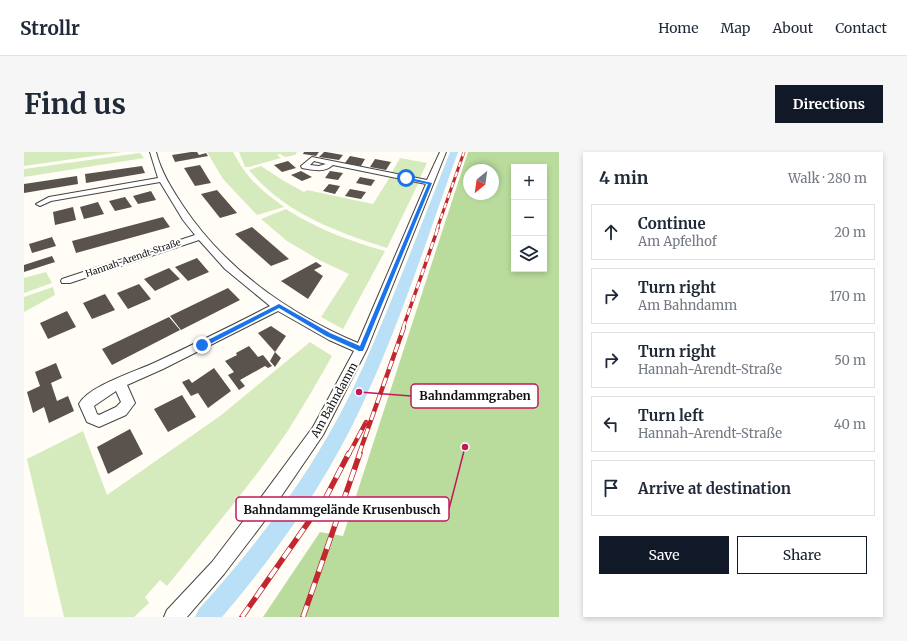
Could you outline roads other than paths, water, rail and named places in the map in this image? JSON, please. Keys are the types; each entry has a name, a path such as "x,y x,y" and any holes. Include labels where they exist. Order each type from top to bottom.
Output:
{"street":[{"path":"153,152 156,164 163,179 182,211 201,236 250,285 279,306 328,335 361,349"},
{"name":"Am Bahndamm","path":"174,617 218,568 290,472 318,431 361,349 443,152"},
{"path":"331,163 430,183"},
{"path":"40,204 49,199 163,179"},
{"name":"Hannah-Arendt-Straße","path":"66,281 201,236"},
{"path":"120,384 279,306"}],"waterway":[{"path":"207,617 251,565 292,510 311,481 345,422 385,332 454,152"}],"railway":[{"path":"437,229 464,152"},
{"path":"403,328 438,228"},
{"path":"359,454 404,327"},
{"path":"349,454 366,422"},
{"path":"242,617 326,497 349,453"},
{"path":"303,617 360,453"}],"place":[{"name":"Bahndammgraben","path":"359,392"},
{"name":"Bahndammgelände Krusenbusch","path":"465,447"}]}
